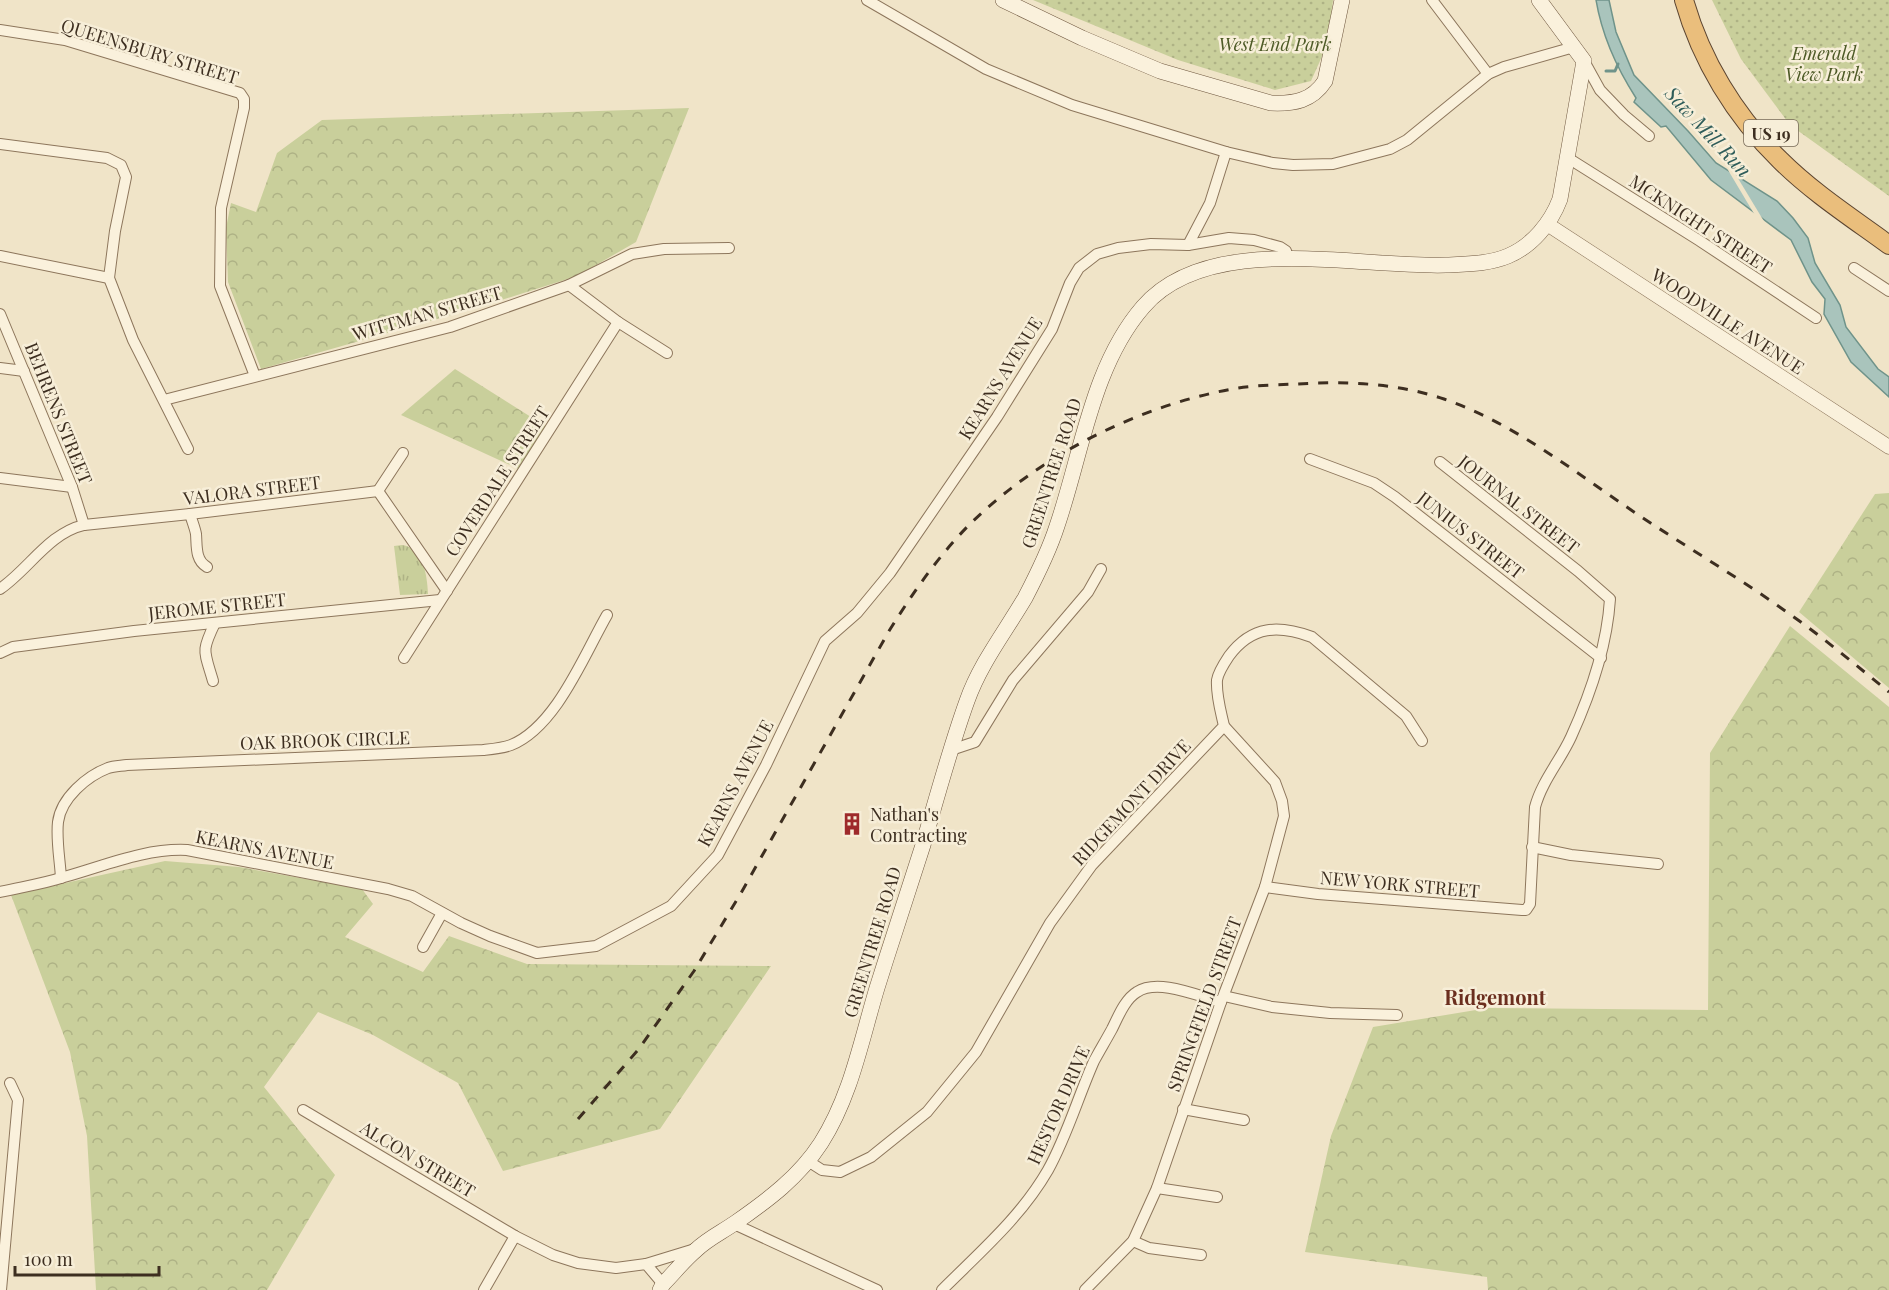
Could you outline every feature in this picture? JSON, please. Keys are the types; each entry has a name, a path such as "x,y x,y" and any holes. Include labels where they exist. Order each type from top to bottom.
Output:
{"highway":[{"name":"US 19","path":"1684,0 1694,32 1709,63 1731,101 1752,130 1797,176 1889,245"},
{"name":"US 19","path":"1696,0 1725,67 1761,122 1805,166 1889,230"}],"main road":[{"path":"1003,0 1082,38 1160,70 1272,103 1285,104 1305,99 1320,89 1325,81 1342,0"},
{"path":"1539,0 1584,61"},
{"name":"GREENTREE ROAD","path":"662,1287 698,1248 778,1192 808,1161 822,1141 848,1092 898,919 968,697 1045,557 1057,526 1100,384 1110,357 1132,321 1146,303 1162,290 1186,274 1212,266 1289,259 1418,266 1495,261 1513,254 1526,246 1547,224 1560,199 1584,61"}],"street":[{"path":"867,0 986,69 1072,105 1226,152 1273,163 1293,165 1333,164 1372,155 1407,140 1488,74 1504,66 1574,47"},
{"path":"1432,0 1488,74"},
{"name":"QUEENSBURY STREET","path":"0,30 65,40 240,93 244,99 244,108 221,208 220,286 255,376"},
{"path":"1584,61 1600,90 1624,115 1649,136"},
{"path":"0,144 107,158 121,165 126,177 109,278 133,340 188,449"},
{"path":"1188,245 1210,202 1226,152"},
{"name":"MCKNIGHT STREET","path":"1568,158 1700,241 1816,318"},
{"name":"WOODVILLE AVENUE","path":"1547,224 1889,447"},
{"name":"KEARNS AVENUE","path":"0,892 167,849 187,850 388,889 412,896 490,936 537,953 596,946 671,906 718,855 766,765 825,641 857,613 890,573 997,417 1052,328 1070,283 1079,268 1097,254 1118,248 1151,244 1188,245 1229,238 1254,240 1280,247 1286,251 1289,259"},
{"name":"WITTMAN STREET","path":"164,399 450,327 569,285 632,254 664,249 729,248"},
{"path":"0,256 109,278"},
{"path":"1854,268 1889,291"},
{"path":"569,285 618,322 667,353"},
{"name":"BEHRENS STREET","path":"0,314 72,487 84,525"},
{"name":"COVERDALE STREET","path":"404,658 618,322"},
{"path":"0,368 24,371"},
{"path":"403,453 378,491 443,595"},
{"name":"JUNIUS STREET","path":"1310,459 1374,483 1395,497 1600,658"},
{"name":"JOURNAL STREET","path":"1440,462 1610,599 1608,629 1600,658"},
{"path":"0,478 72,487"},
{"name":"VALORA STREET","path":"0,589 27,567 57,536 70,528 378,491"},
{"path":"190,514 197,553 200,561 207,567"},
{"path":"951,750 975,742 1013,680 1088,592 1101,569"},
{"name":"JEROME STREET","path":"0,653 13,646 443,595"},
{"name":"OAK BROOK CIRCLE","path":"61,878 58,821 64,804 92,777 108,768 139,764 483,750 511,744 539,727 558,703 607,615"},
{"path":"213,681 205,654 205,644 215,622"},
{"path":"1224,726 1217,678 1227,658 1241,641 1256,633 1275,628 1293,630 1312,637 1406,716 1422,741"},
{"path":"1600,658 1570,737 1539,792 1535,807 1532,847 1571,855 1658,864"},
{"name":"SPRINGFIELD STREET","path":"1085,1290 1133,1241 1157,1188 1222,999 1264,887 1284,816 1277,786 1269,774 1224,726"},
{"name":"RIDGEMONT DRIVE","path":"808,1161 822,1170 840,1172 871,1157 927,1112 976,1052 1050,923 1092,865 1224,726"},
{"name":"NEW YORK STREET","path":"1264,887 1318,894 1522,910 1528,908 1530,904 1532,847"},
{"path":"423,947 442,913"},
{"name":"HESTOR DRIVE","path":"942,1290 1020,1212 1037,1188 1064,1137 1094,1062 1122,1009 1136,992 1148,986 1163,986 1272,1007 1330,1013 1397,1015"},
{"path":"2,1290 18,1100 10,1083"},
{"path":"1183,1109 1244,1120"},
{"name":"ALCON STREET","path":"303,1110 515,1236 553,1255 578,1263 616,1268 646,1264 698,1248"},
{"path":"1157,1188 1217,1197"},
{"path":"734,1224 877,1290"},
{"path":"484,1290 515,1236"},
{"path":"1133,1241 1149,1248 1201,1255"},
{"path":"646,1264 662,1287"}],"green space":[{"name":"West End Park","path":"1033,0 1333,0 1328,43 1311,81 1275,90 1178,60"},
{"name":"Emerald View Park","path":"1712,0 1889,0 1889,196 1790,125 1741,59"},
{"path":"689,108 636,242 577,276 486,305 261,369 228,282 226,228 231,203 256,212 277,153 322,120"},
{"path":"455,369 550,429 523,471 401,415"},
{"path":"1889,493 1889,688 1799,612 1875,494"},
{"path":"402,545 415,551 420,557 427,579 428,594 400,595 394,546"},
{"path":"1790,626 1889,707 1889,1290 1488,1290 1487,1277 1305,1252 1331,1136 1373,1027 1488,1008 1708,1010 1710,753"},
{"path":"165,861 239,867 362,889 373,904 345,937 423,972 449,936 527,964 771,966 660,1129 503,1171 458,1083 373,1035 318,1012 264,1087 335,1175 267,1290 96,1290 87,1136 70,1052 11,895"}],"water":[{"path":"1596,0 1609,0 1616,32 1634,75 1716,163 1777,201 1808,238 1815,263 1840,305 1846,327 1878,369 1889,377 1889,397 1851,362 1824,314 1825,299 1812,282 1791,240 1711,180 1666,126 1661,127 1634,102 1636,98 1622,75 1606,39"}],"pier":[{"path":"1725,165 1733,170 1765,223 1756,217"}],"waterway":[{"path":"1606,71 1615,71 1618,64"}],"railway":[{"path":"578,1119 638,1050 694,971 741,893 889,631 945,551 967,527 1024,478 1089,438 1160,408 1196,397 1240,388 1265,385 1353,383 1408,389 1470,409 1544,450 1637,514 1734,576 1816,634 1889,692"}],"place":[{"name":"Nathan's Contracting","path":"852,824"}],"district":[{"name":"Ridgemont","path":"1495,996"}],"water label":[{"name":"Saw Mill Run","path":"1709,131"}]}
